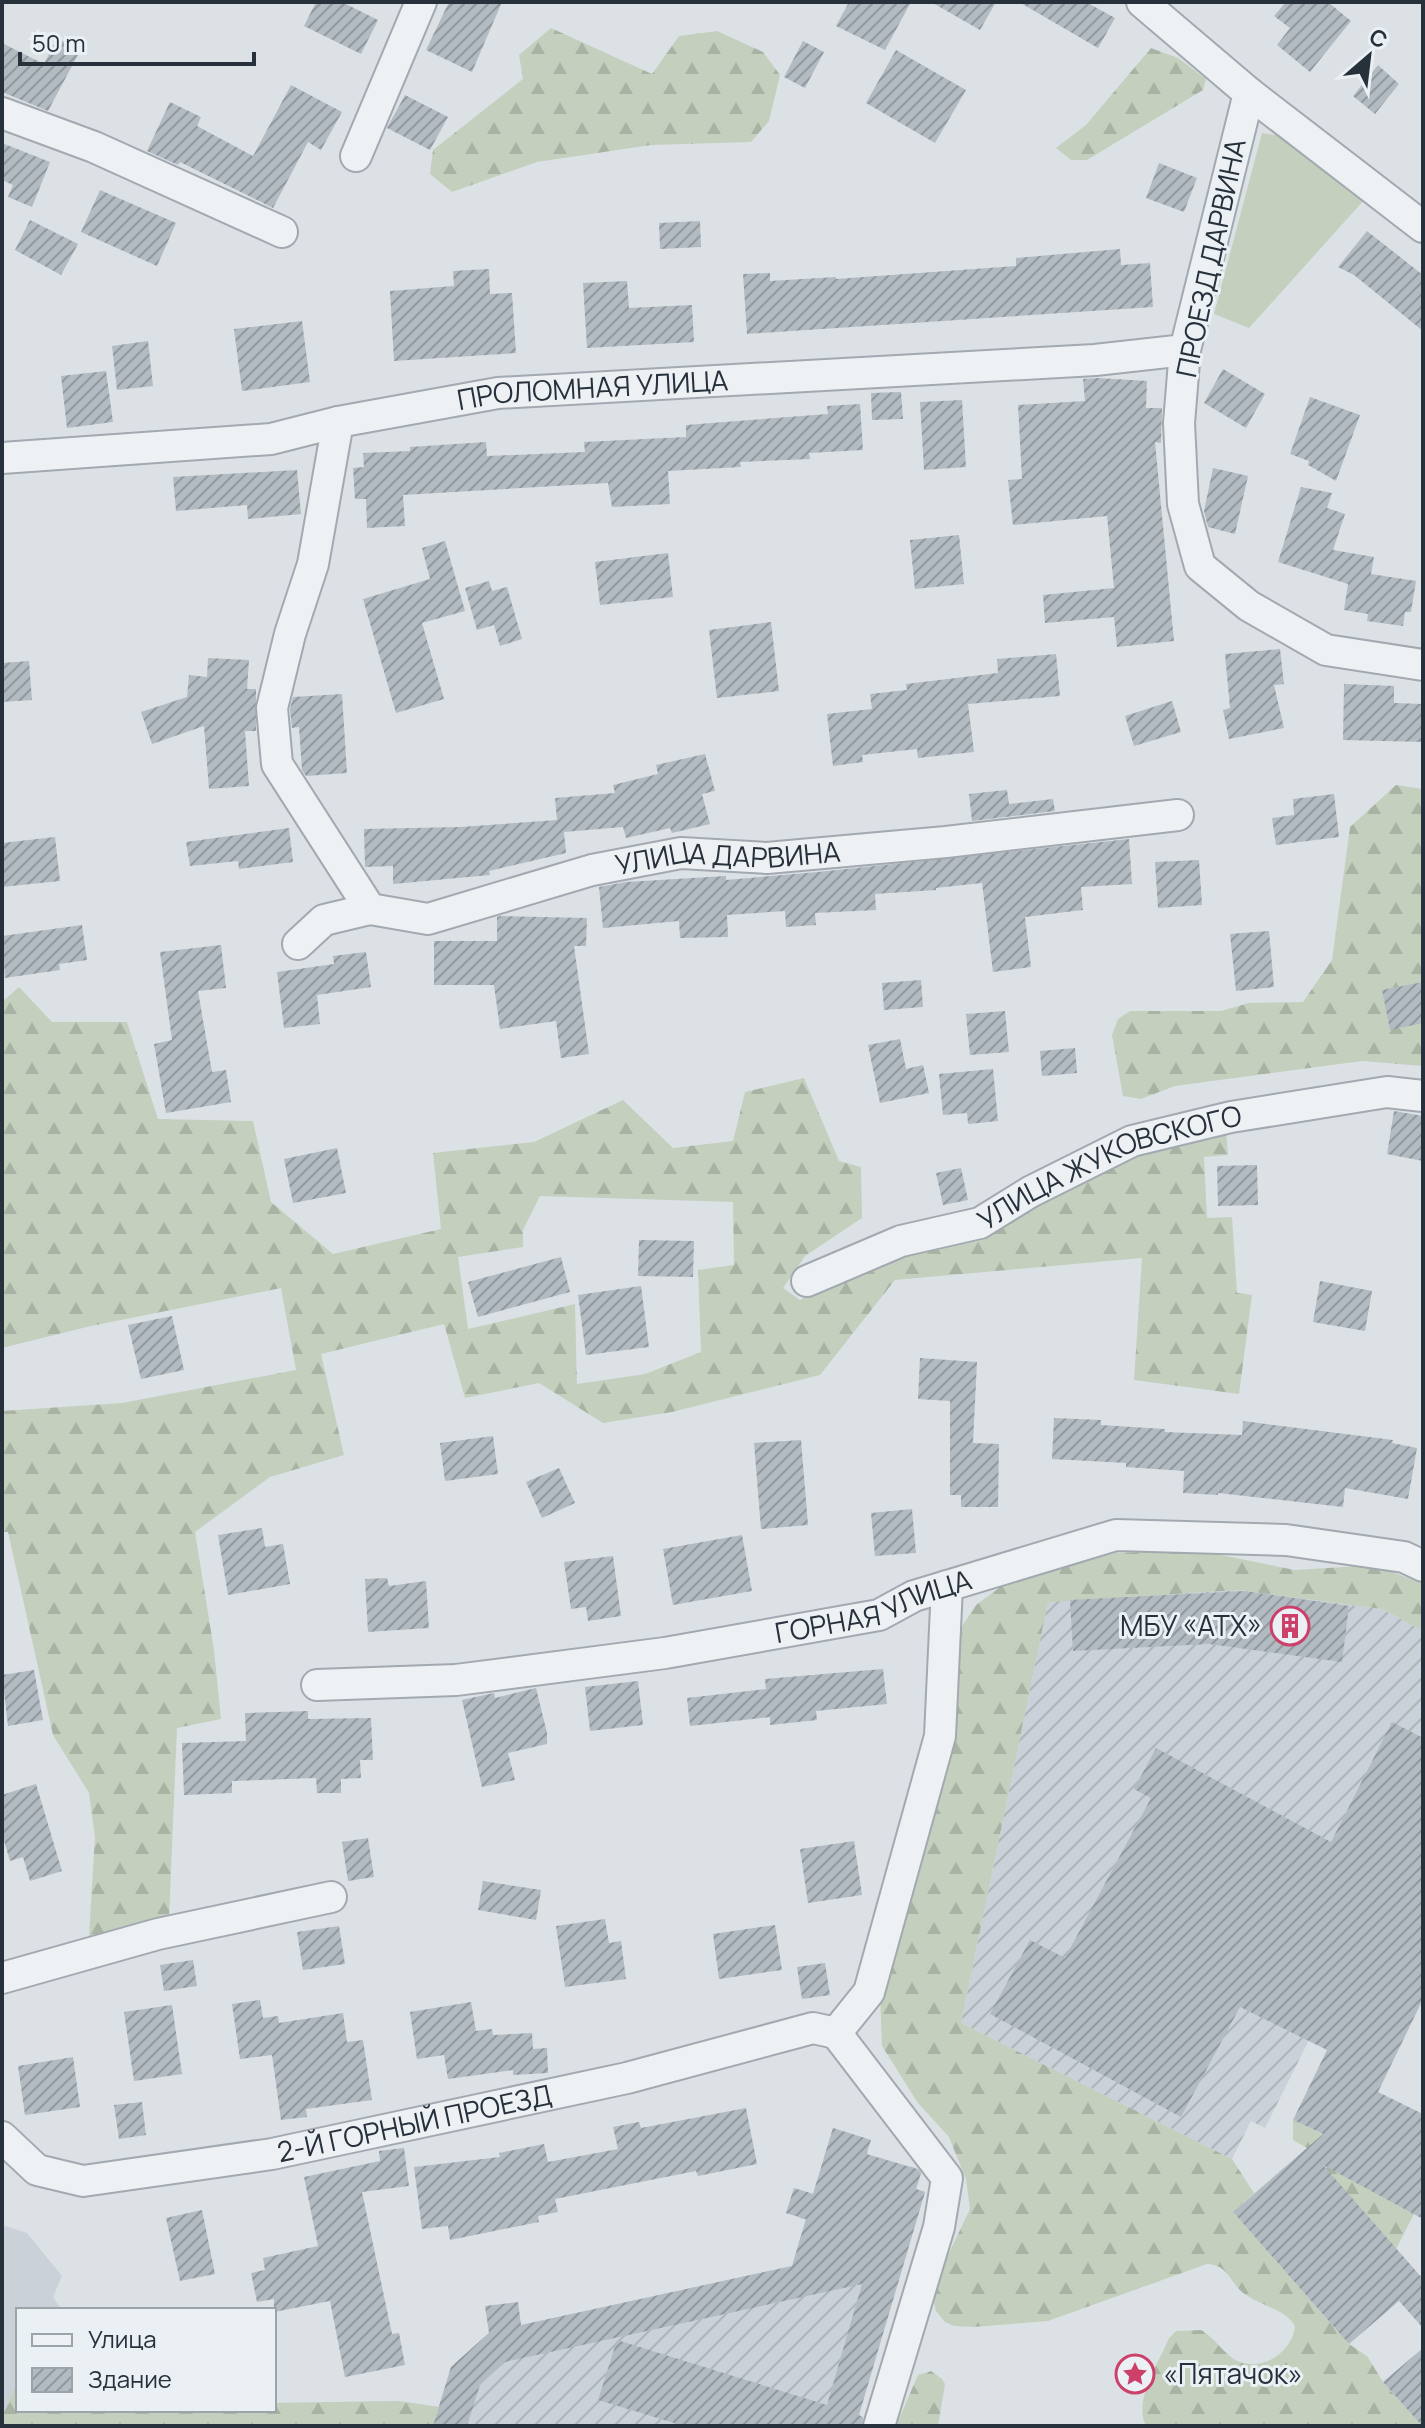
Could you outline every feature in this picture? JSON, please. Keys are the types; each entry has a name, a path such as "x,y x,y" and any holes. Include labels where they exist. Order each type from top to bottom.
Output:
{"street":[{"path":"1142,2 1249,93 1423,227"},
{"path":"356,156 419,3"},
{"name":"ПРОЕЗД ДАРВИНА","path":"1249,93 1185,350 1179,423 1183,504 1200,566 1249,606 1326,650 1423,665"},
{"path":"2,113 94,147 282,232"},
{"name":"ПРОЛОМНАЯ УЛИЦА","path":"2,458 271,439 338,422 498,393 1095,360 1185,350"},
{"path":"338,422 313,564 290,634 272,708 277,764 370,909"},
{"name":"УЛИЦА ДАРВИНА","path":"298,944 324,920 370,909 428,919 592,870 681,853 767,858 946,842 1178,815"},
{"name":"УЛИЦА ЖУКОВСКОГО","path":"807,1281 901,1241 980,1223 1030,1192 1132,1141 1231,1117 1387,1092 1423,1096"},
{"name":"ГОРНАЯ УЛИЦА","path":"317,1685 456,1680 665,1653 879,1615 914,1596 1116,1535 1286,1540 1404,1557 1423,1566"},
{"path":"879,2426 939,2227 947,2178 836,2033 869,1992 940,1736 947,1586"},
{"path":"2,1978 158,1934 331,1897"},
{"name":"2-Й ГОРНЫЙ ПРОЕЗД","path":"2,2137 37,2170 83,2181 272,2154 627,2078 813,2028 836,2033"}],"shaded area":[{"path":"1238,1590 1382,1609 1423,1631 1423,1812 1265,2128 1251,2121 1232,2159 961,2023 1048,1601"},
{"path":"833,2128 871,2140 867,2154 922,2170 916,2189 925,2192 855,2426 433,2426 451,2367 490,2332 792,2266 806,2220 786,2213 794,2188 813,2194"},
{"path":"2,2225 27,2233 62,2276 53,2297 61,2308 16,2308 16,2412 276,2412 276,2403 398,2401 439,2407 433,2426 2,2426"}],"green space":[{"path":"551,28 652,74 679,36 717,31 763,52 780,75 769,121 751,142 651,145 537,162 452,192 430,174 433,150 523,79 519,55"},
{"path":"1151,48 1178,58 1206,79 1203,90 1087,160 1071,160 1056,148 1086,125"},
{"path":"1262,133 1280,136 1365,199 1249,328 1214,314"},
{"path":"1396,785 1423,789 1423,1066 1362,1061 1175,1086 1141,1099 1123,1096 1112,1035 1118,1019 1130,1011 1221,1011 1249,1003 1303,1002 1332,960 1350,827"},
{"path":"19,987 52,1022 127,1022 158,1119 253,1121 271,1202 333,1254 441,1229 433,1153 534,1142 623,1100 673,1148 733,1141 745,1092 804,1078 839,1161 861,1167 862,1218 805,1256 783,1288 800,1300 856,1267 983,1240 1040,1201 1139,1152 1226,1130 1228,1155 1204,1157 1207,1218 1232,1217 1237,1293 1252,1295 1239,1394 1134,1380 1142,1258 895,1280 820,1375 672,1412 603,1423 539,1383 465,1398 444,1324 321,1354 344,1455 270,1477 195,1532 214,1650 221,1719 177,1728 169,1919 89,1936 95,1837 89,1793 53,1735 8,1532 2,1532 2,1411 122,1403 296,1370 281,1288 91,1326 2,1348 2,1002","holes":["540,1196 733,1202 734,1265 698,1270 701,1352 645,1374 577,1384 575,1304 468,1329 458,1257 523,1247 523,1230"]},
{"path":"1196,1550 1295,1570 1375,1565 1423,1584 1423,1631 1382,1609 1238,1590 1048,1602 961,2023 1232,2159 1254,2193 1233,2212 1349,2344 1367,2356 1383,2382 1422,2426 1146,2426 1143,2416 1145,2393 1169,2338 1176,2331 1201,2330 1234,2359 1249,2364 1259,2364 1276,2356 1293,2335 1295,2326 1291,2320 1246,2295 1215,2265 1207,2264 1048,2321 954,2326 945,2322 936,2311 932,2294 970,2209 966,2179 949,2137 918,2103 882,2046 880,1994 952,1739 958,1680 957,1634 976,1605 1007,1582 1116,1553"},
{"path":"1293,2120 1400,2172 1386,2198 1414,2214 1396,2249 1307,2148 1293,2140"},
{"path":"931,2371 945,2384 938,2426 896,2426 918,2375"},
{"path":"16,2385 16,2412 276,2412 276,2403 398,2401 439,2407 433,2426 2,2426 3,2414"}],"building":[{"path":"316,2 342,2 378,20 361,54 304,26"},
{"path":"449,2 502,2 472,72 426,50"},
{"path":"849,2 911,2 885,50 836,26"},
{"path":"931,2 996,2 980,30"},
{"path":"1019,2 1086,2 1115,18 1098,48"},
{"path":"1286,2 1328,2 1351,21 1310,72 1277,45 1290,28 1274,16"},
{"path":"57,38 80,51 48,111 2,92 2,43 44,64"},
{"path":"803,41 824,52 805,88 784,77"},
{"path":"896,50 966,90 935,143 866,103"},
{"path":"1378,65 1399,84 1375,114 1353,96"},
{"path":"291,85 342,112 321,150 308,142 273,208 180,162 178,165 147,151 170,102 201,117 197,126 253,156"},
{"path":"405,95 448,117 430,150 387,128"},
{"path":"2,143 50,162 32,207 8,197 13,185 2,180"},
{"path":"1159,163 1197,178 1184,212 1146,198"},
{"path":"100,190 176,223 157,266 81,232"},
{"path":"30,220 78,244 61,275 15,250"},
{"path":"700,221 701,247 660,249 659,223"},
{"path":"1367,231 1423,275 1423,331 1354,275 1338,267"},
{"path":"1120,249 1121,265 1150,263 1153,307 747,334 743,274 770,273 770,281 836,279 1016,266 1016,258"},
{"path":"489,269 490,294 512,293 516,353 394,361 390,291 454,286 453,271"},
{"path":"627,281 629,308 692,305 694,342 587,348 583,283"},
{"path":"302,321 310,382 242,391 234,329"},
{"path":"148,341 153,386 117,390 112,346"},
{"path":"1223,369 1265,394 1246,428 1204,403"},
{"path":"106,371 113,422 67,428 61,376"},
{"path":"1083,379 1147,381 1146,408 1162,408 1161,443 1155,442 1174,641 1117,647 1114,617 1045,623 1043,595 1114,588 1107,516 1013,525 1008,480 1022,479 1018,405 1085,401"},
{"path":"901,392 903,419 872,420 871,393"},
{"path":"1310,397 1360,415 1336,481 1308,465 1309,461 1290,454"},
{"path":"962,400 966,467 924,470 920,402"},
{"path":"860,404 863,450 809,453 810,459 740,462 741,467 668,471 670,504 612,507 608,483 403,495 405,526 367,528 366,499 355,499 353,468 364,467 363,453 486,442 487,456 585,452 584,442 686,437 686,425 828,414 827,406"},
{"path":"1213,468 1248,476 1235,534 1208,527 1204,511"},
{"path":"297,470 301,514 248,519 247,505 176,511 173,477"},
{"path":"1301,487 1332,493 1327,508 1345,514 1333,550 1374,557 1371,574 1416,581 1411,612 1405,612 1403,626 1367,621 1368,614 1344,610 1348,584 1278,562"},
{"path":"959,535 964,584 915,589 910,540"},
{"path":"445,541 465,611 422,623 444,699 396,713 363,599 430,579 422,548"},
{"path":"668,553 673,597 600,605 595,562"},
{"path":"489,581 492,591 507,587 522,639 500,646 494,625 477,630 465,588"},
{"path":"771,622 779,691 717,698 709,630"},
{"path":"1280,649 1284,684 1274,685 1284,728 1229,739 1223,710 1230,708 1225,654"},
{"path":"1056,654 1060,696 968,704 974,752 918,758 917,749 862,755 863,762 833,766 827,714 872,709 870,694 907,690 906,684 998,673 997,659"},
{"path":"208,658 249,660 247,689 256,689 256,731 245,731 249,786 209,789 204,726 152,744 141,712 187,697 189,675 207,677"},
{"path":"29,661 32,700 2,702 2,663"},
{"path":"1344,684 1394,686 1394,703 1423,704 1423,742 1343,740"},
{"path":"342,694 347,773 306,776 302,770 299,727 292,728 290,709 293,697"},
{"path":"1172,701 1181,732 1134,746 1125,716"},
{"path":"705,754 715,791 702,794 710,824 672,833 670,828 626,838 623,827 564,832 566,853 489,871 490,875 393,884 393,866 365,867 364,829 460,827 557,820 555,798 615,793 613,785 658,774 656,765"},
{"path":"1007,790 1009,804 1053,799 1055,811 972,821 969,794"},
{"path":"1334,794 1339,837 1276,845 1272,818 1294,815 1293,799"},
{"path":"289,828 293,862 239,869 238,861 190,866 186,842"},
{"path":"55,837 60,881 2,887 2,843"},
{"path":"1129,839 1132,884 1081,887 1083,910 1025,917 1031,967 993,972 982,883 875,894 876,910 815,913 816,925 786,927 785,911 727,915 728,937 680,938 679,921 603,928 599,887 626,882 726,876 726,880"},
{"path":"1199,860 1202,905 1158,908 1155,862"},
{"path":"497,917 587,918 586,946 574,946 589,1054 561,1058 556,1021 500,1029 494,985 434,985 434,941 497,941"},
{"path":"82,925 87,960 59,964 60,970 5,978 2,936"},
{"path":"1269,931 1274,987 1236,991 1230,934"},
{"path":"221,945 226,988 198,991 212,1072 226,1070 231,1102 166,1113 154,1044 172,1040 160,952"},
{"path":"366,952 371,987 317,995 320,1024 284,1028 277,972 334,964 333,956"},
{"path":"921,980 923,1007 884,1010 882,983"},
{"path":"1423,982 1423,1023 1390,1030 1382,990"},
{"path":"1005,1011 1009,1052 970,1055 966,1014"},
{"path":"900,1039 906,1069 923,1065 929,1093 880,1103 868,1045"},
{"path":"1075,1048 1077,1073 1042,1076 1040,1051"},
{"path":"993,1069 998,1121 968,1124 967,1113 943,1115 939,1074"},
{"path":"1394,1111 1423,1116 1423,1161 1387,1154"},
{"path":"337,1148 346,1193 293,1203 284,1159"},
{"path":"1257,1165 1258,1205 1218,1206 1217,1166"},
{"path":"961,1168 968,1200 943,1205 936,1173"},
{"path":"639,1240 694,1241 693,1277 638,1276"},
{"path":"561,1257 570,1292 478,1317 468,1282"},
{"path":"1320,1281 1372,1291 1365,1331 1313,1322"},
{"path":"641,1286 649,1347 586,1355 578,1295"},
{"path":"172,1316 184,1370 141,1379 128,1325"},
{"path":"920,1358 977,1362 973,1443 999,1444 998,1507 961,1507 961,1495 950,1495 950,1401 918,1399"},
{"path":"1054,1418 1101,1420 1101,1425 1165,1429 1165,1432 1242,1435 1243,1421 1393,1440 1392,1443 1417,1448 1408,1499 1345,1488 1343,1507 1218,1493 1183,1493 1184,1471 1126,1467 1126,1463 1052,1459"},
{"path":"493,1436 498,1474 445,1481 440,1443"},
{"path":"801,1440 808,1525 761,1529 754,1443"},
{"path":"559,1468 575,1503 542,1518 526,1482"},
{"path":"912,1509 916,1553 875,1556 871,1513"},
{"path":"262,1528 265,1547 283,1544 290,1584 228,1595 218,1535"},
{"path":"742,1535 752,1591 673,1605 663,1549"},
{"path":"613,1556 621,1616 588,1621 586,1607 571,1609 564,1562"},
{"path":"387,1578 389,1586 426,1581 429,1628 368,1632 365,1579"},
{"path":"1245,1591 1349,1606 1342,1662 1209,1644 1073,1651 1070,1600"},
{"path":"883,1669 887,1704 816,1711 817,1720 770,1725 770,1717 690,1726 687,1698 766,1689 765,1679"},
{"path":"34,1670 43,1720 8,1726 2,1675"},
{"path":"638,1681 643,1725 590,1731 585,1687"},
{"path":"536,1688 547,1744 508,1753 515,1780 482,1787 462,1700 494,1693 495,1698"},
{"path":"308,1711 308,1719 371,1718 373,1760 360,1760 361,1778 341,1779 341,1793 317,1793 316,1778 232,1781 232,1793 184,1795 182,1743 246,1741 245,1713"},
{"path":"1392,1722 1423,1738 1423,1999 1378,2092 1423,2114 1423,2219 1323,2165 1423,2279 1423,2328 1399,2301 1349,2344 1233,2212 1323,2134 1293,2120 1327,2050 1240,2007 1181,2117 990,2014 1030,1940 1065,1958 1151,1798 1134,1789 1156,1748 1331,1842"},
{"path":"36,1784 62,1871 30,1881 23,1857 10,1861 2,1834 2,1795"},
{"path":"368,1838 374,1877 348,1881 342,1842"},
{"path":"854,1841 862,1895 808,1903 800,1849"},
{"path":"483,1881 541,1890 536,1920 478,1910"},
{"path":"605,1919 609,1943 621,1941 626,1979 565,1987 556,1926"},
{"path":"775,1925 782,1970 719,1979 713,1934"},
{"path":"339,1926 345,1964 303,1970 297,1932"},
{"path":"193,1960 197,1986 164,1991 160,1965"},
{"path":"825,1963 830,1995 802,1999 797,1967"},
{"path":"260,2000 263,2018 278,2016 279,2023 343,2013 347,2042 363,2040 372,2100 306,2109 307,2117 281,2120 272,2055 240,2059 232,2004"},
{"path":"471,2002 476,2031 492,2029 493,2035 532,2033 533,2049 547,2048 548,2073 513,2075 513,2070 448,2079 444,2055 417,2059 410,2012"},
{"path":"172,2005 182,2074 134,2081 124,2012"},
{"path":"73,2057 80,2107 25,2115 18,2066"},
{"path":"142,2102 146,2135 119,2139 114,2105"},
{"path":"746,2108 757,2164 698,2176 696,2171 555,2199 558,2212 538,2216 539,2222 450,2240 448,2226 422,2229 414,2167 500,2157 499,2153 544,2144 548,2162 618,2149 613,2127 639,2122 641,2128"},
{"path":"833,2128 871,2140 866,2154 917,2169 921,2173 916,2189 925,2192 859,2415 863,2417 862,2426 684,2426 598,2400 617,2340 827,2405 862,2284 505,2362 480,2385 467,2426 433,2426 451,2367 489,2333 485,2306 518,2302 521,2325 792,2266 806,2219 786,2213 794,2188 813,2194"},
{"path":"404,2148 409,2186 362,2192 392,2334 399,2333 405,2365 345,2377 330,2301 276,2312 274,2299 257,2302 251,2273 265,2270 263,2258 318,2246 304,2177 380,2161 379,2151"},
{"path":"202,2210 215,2274 180,2281 166,2218"},
{"path":"1423,2348 1423,2426 1422,2426 1383,2382"}],"place":[{"name":"МБУ «АТХ»","path":"1290,1626"},
{"name":"«Пятачок»","path":"1135,2374"}]}
